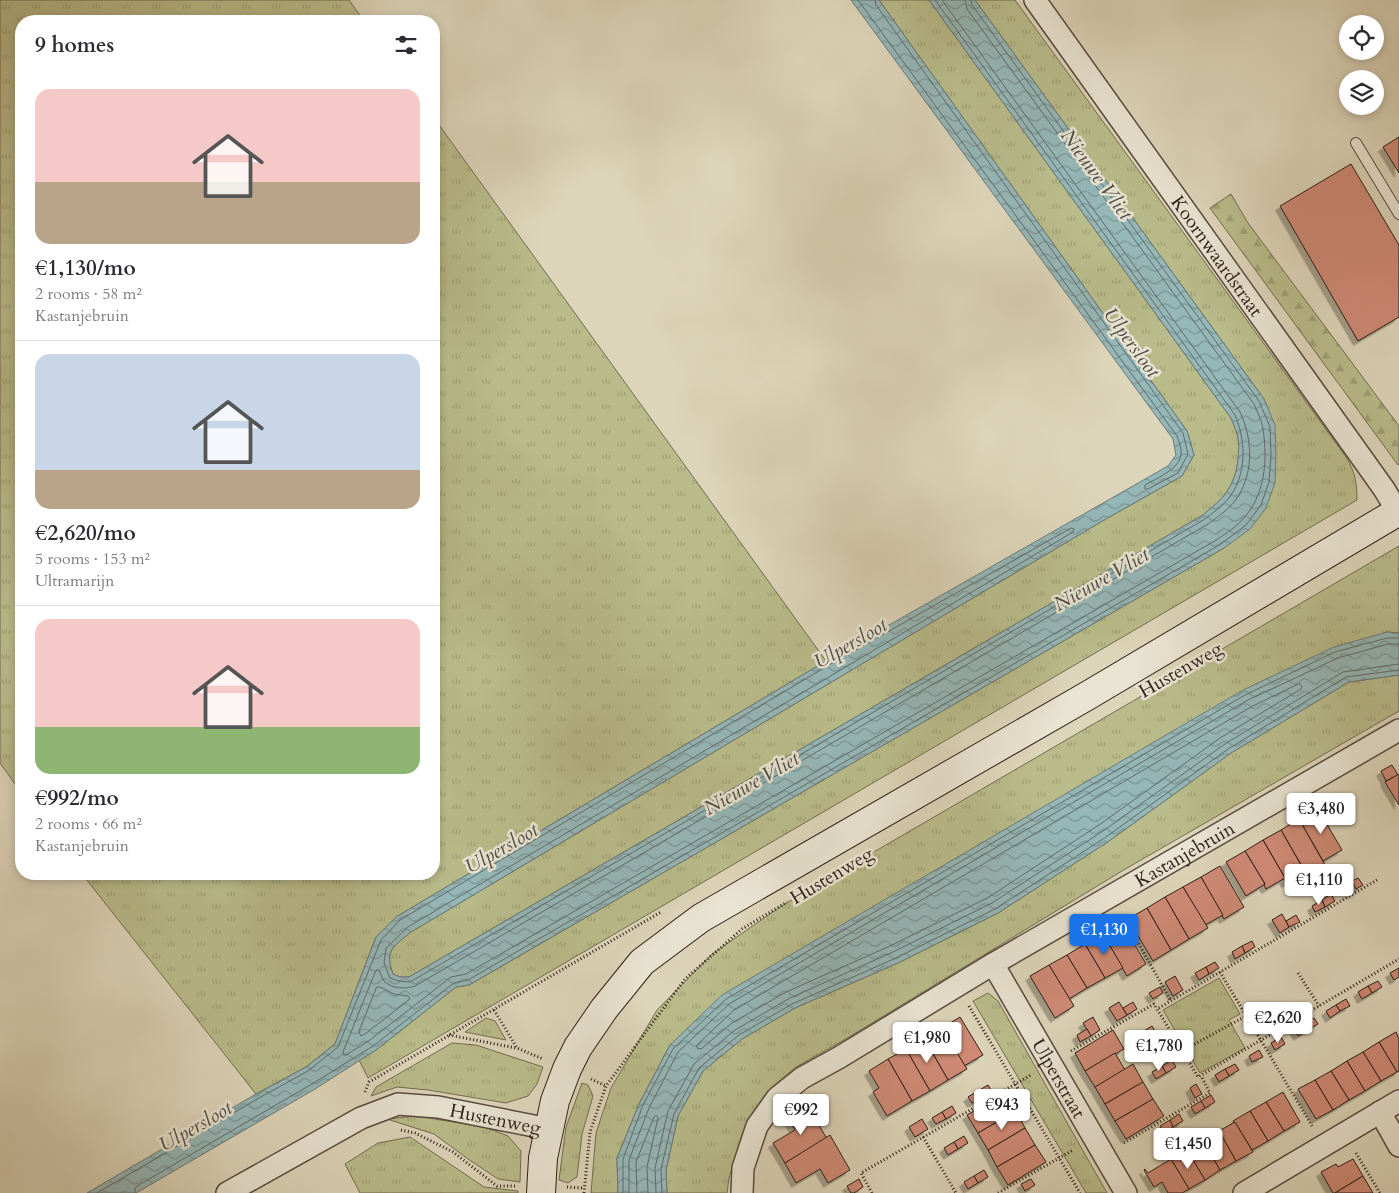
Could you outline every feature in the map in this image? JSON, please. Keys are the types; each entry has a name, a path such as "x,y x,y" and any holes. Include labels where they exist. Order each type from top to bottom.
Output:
{"main road":[{"name":"Hustenweg","path":"549,1129 555,1101 567,1069 578,1046 604,1009 642,962 701,918 1087,696 1399,511"},
{"path":"540,1190 543,1158 549,1129"}],"street":[{"name":"Koornwaardstraat","path":"1034,0 1399,511"},
{"name":"Kastanjebruin","path":"742,1193 743,1168 757,1126 777,1098 802,1078 993,964 1399,730"},
{"name":"Ulperstraat","path":"993,964 1126,1193"},
{"path":"1244,1193 1399,1101"},
{"name":"Hustenweg","path":"227,1193 361,1118 398,1104 438,1107 549,1129"},
{"path":"1380,1112 1399,1146"}],"lane":[{"path":"1356,143 1399,214"}],"path":[{"path":"1157,1009 1377,880"},
{"path":"1111,896 1171,1001"},
{"name":"Hustenweg","path":"399,1130 415,1133 453,1152 496,1186 540,1190 584,1188 590,1132 606,1086 685,979 742,929 793,899"},
{"path":"1200,1076 1399,959"},
{"path":"1220,972 1324,1145"},
{"path":"1298,973 1319,1006"},
{"path":"957,986 1080,1193"},
{"path":"872,1193 861,1174 1154,1004 1198,1077 1200,1076 1210,1093 1099,1146 1059,1158 998,1193"},
{"path":"361,1118 360,1104 369,1082 494,1010"},
{"path":"1182,1051 1246,1016"},
{"path":"449,1035 517,1048"},
{"path":"1344,1133 1380,1193"},
{"path":"923,1137 956,1193"},
{"path":"584,1188 584,1193"}],"green space":[{"path":"0,0 349,0 360,15 15,15 15,784 0,763"},
{"path":"879,0 929,0 1231,418 1237,433 1239,447 1238,462 1231,484 1223,497 1203,515 409,977 400,977 393,974 390,966 392,949 411,932 1104,520 1182,476 1194,455 1187,431"},
{"path":"975,0 1015,0 1346,457 1355,477 1357,500 368,1078 359,1060 376,1050 456,987 469,985 1224,548 1264,399"},
{"path":"440,126 826,661 396,917 376,937 335,1044 306,1067 256,1094 87,880 440,880"},
{"path":"1231,194 1248,223 1399,426 1398,465 1210,208"},
{"path":"1399,546 1399,633 1387,632 670,1045 639,1104 617,1158 618,1193 591,1193 596,1133 611,1088 657,1010 712,954 783,905"},
{"path":"1399,675 1399,711 1122,871 849,1037 796,1067 772,1087 752,1119 738,1150 729,1178 727,1193 667,1193 666,1170 678,1116 703,1071 742,1039 795,1008 898,963 998,913 1109,841 1231,753 1349,682"},
{"path":"1219,978 1240,1014 1229,1020 1245,1048 1200,1073 1163,1010"},
{"path":"988,993 998,1001 1107,1193 1086,1193 973,1001"},
{"path":"486,1018 495,1021 506,1040 465,1032"},
{"path":"452,1043 476,1045 543,1067 537,1084 528,1096 506,1103 428,1090 397,1087 371,1096 376,1087"},
{"path":"582,1083 588,1085 593,1096 582,1134 577,1177 568,1183 559,1180 566,1127"},
{"path":"416,1116 485,1127 508,1136 521,1151 520,1182 498,1179 434,1134 387,1119"},
{"path":"410,1137 484,1187 518,1191 518,1193 360,1193 345,1164 378,1143"}],"water":[{"name":"Nieuwe Vliet","path":"851,0 879,0 1187,431 1194,455 1182,476 1104,520 411,932 392,949 390,966 393,974 400,977 409,977 1203,515 1228,490 1236,470 1239,447 1237,433 1231,418 929,0 975,0 1264,399 1275,425 1276,454 1275,483 1266,508 1250,529 1224,548 469,985 456,987 376,1050 315,1089 136,1193 87,1193 256,1094 306,1067 335,1044 376,937 396,917 826,661 1168,466 1176,455 1173,439"},
{"path":"1387,632 1399,633 1399,675 1349,682 1231,753 1109,841 998,913 898,963 795,1008 742,1039 703,1071 678,1116 666,1170 667,1193 618,1193 617,1158 639,1104 670,1045 722,995 1243,690 1334,647"}],"building":[{"path":"1399,137 1399,173 1383,147"},
{"path":"1351,164 1399,245 1399,317 1358,341 1280,206"},
{"path":"1392,765 1398,775 1386,781 1381,771"},
{"path":"1399,774 1399,805 1385,782"},
{"path":"1318,809 1342,850 1323,861 1299,819"},
{"path":"1299,819 1329,872 1311,882 1281,830"},
{"path":"1281,830 1305,872 1286,883 1263,840"},
{"path":"1263,840 1285,878 1266,889 1265,884 1245,851"},
{"path":"1245,851 1265,884 1246,896 1226,862"},
{"path":"1220,866 1244,907 1224,919 1201,877"},
{"path":"1201,877 1223,915 1205,925 1183,887"},
{"path":"1358,878 1363,885 1356,889 1352,881"},
{"path":"1183,887 1208,928 1189,939 1165,897"},
{"path":"1331,894 1335,901 1325,907 1322,900"},
{"path":"1165,897 1189,939 1171,950 1147,908"},
{"path":"1322,900 1325,907 1315,912 1312,906"},
{"path":"1147,908 1171,950 1153,961 1128,919"},
{"path":"1282,914 1289,927 1280,933 1272,920"},
{"path":"1296,915 1300,922 1289,927 1286,921"},
{"path":"1122,923 1146,964 1127,976 1103,934"},
{"path":"1103,934 1123,968 1105,978 1085,944"},
{"path":"1252,941 1255,947 1245,953 1242,946"},
{"path":"1085,944 1105,978 1087,988 1067,955"},
{"path":"1242,946 1245,953 1235,959 1232,952"},
{"path":"1067,955 1087,988 1069,999 1049,965"},
{"path":"1215,962 1219,968 1209,974 1206,967"},
{"path":"1049,965 1074,1006 1055,1018 1030,976"},
{"path":"1206,967 1209,974 1199,980 1195,973"},
{"path":"1399,968 1399,977 1394,980 1390,973"},
{"path":"1175,976 1183,990 1173,996 1165,982"},
{"path":"1378,981 1382,987 1372,993 1368,986"},
{"path":"1368,986 1372,993 1362,999 1358,992"},
{"path":"1160,987 1163,993 1153,999 1149,993"},
{"path":"1346,999 1350,1006 1340,1011 1336,1005"},
{"path":"1119,1002 1127,1015 1117,1021 1109,1008"},
{"path":"1133,1002 1137,1009 1127,1015 1123,1008"},
{"path":"1336,1005 1340,1011 1330,1018 1326,1011"},
{"path":"960,1017 983,1055 964,1066 942,1028"},
{"path":"1093,1017 1100,1030 1091,1036 1083,1023"},
{"path":"1314,1018 1318,1024 1308,1030 1304,1023"},
{"path":"1304,1023 1308,1030 1298,1036 1294,1029"},
{"path":"1152,1026 1156,1033 1146,1039 1142,1032"},
{"path":"942,1028 967,1069 948,1080 924,1038"},
{"path":"1087,1029 1091,1036 1080,1042 1077,1035"},
{"path":"1113,1030 1124,1049 1085,1071 1075,1053"},
{"path":"1142,1032 1146,1039 1136,1045 1132,1038"},
{"path":"1396,1032 1399,1039 1399,1071 1397,1072 1379,1042"},
{"path":"1281,1037 1285,1044 1275,1050 1271,1043"},
{"path":"924,1038 948,1080 930,1091 906,1049"},
{"path":"1379,1042 1397,1072 1381,1081 1363,1052"},
{"path":"906,1049 930,1091 912,1101 888,1059"},
{"path":"1259,1050 1263,1057 1252,1062 1249,1056"},
{"path":"1363,1052 1381,1081 1365,1091 1347,1061"},
{"path":"1115,1053 1125,1070 1095,1087 1085,1071"},
{"path":"888,1059 912,1101 887,1116 873,1092 879,1088 869,1071"},
{"path":"1172,1060 1176,1067 1166,1073 1162,1066"},
{"path":"1347,1061 1365,1091 1349,1100 1331,1071"},
{"path":"1133,1064 1143,1082 1105,1104 1095,1087"},
{"path":"1235,1064 1239,1070 1229,1076 1225,1069"},
{"path":"1162,1066 1166,1073 1156,1079 1152,1072"},
{"path":"1225,1069 1229,1076 1219,1082 1215,1075"},
{"path":"1331,1071 1349,1100 1333,1110 1315,1080"},
{"path":"1315,1080 1333,1110 1316,1119 1298,1089"},
{"path":"1143,1082 1153,1099 1115,1121 1105,1104"},
{"path":"1196,1084 1202,1094 1195,1098 1190,1088"},
{"path":"988,1085 992,1092 982,1098 978,1091"},
{"path":"978,1091 982,1098 972,1103 968,1097"},
{"path":"1283,1092 1300,1122 1284,1131 1266,1102"},
{"path":"1005,1093 1016,1111 978,1133 967,1115"},
{"path":"1211,1095 1215,1102 1205,1108 1201,1101"},
{"path":"1153,1099 1164,1116 1126,1139 1115,1121"},
{"path":"1201,1101 1205,1108 1195,1114 1191,1107"},
{"path":"1266,1102 1284,1131 1268,1141 1250,1111"},
{"path":"952,1106 956,1113 946,1119 942,1112"},
{"path":"813,1107 820,1118 816,1120 827,1139 785,1163 773,1143 795,1130 789,1120"},
{"path":"1016,1111 1025,1128 988,1150 978,1133"},
{"path":"1250,1111 1268,1141 1252,1150 1233,1121"},
{"path":"942,1112 946,1119 936,1124 932,1118"},
{"path":"1179,1114 1183,1121 1173,1127 1170,1120"},
{"path":"922,1119 928,1129 915,1137 909,1127"},
{"path":"1170,1120 1173,1127 1164,1133 1160,1126"},
{"path":"1235,1122 1253,1152 1236,1161 1219,1131"},
{"path":"1025,1128 1035,1145 997,1167 988,1150"},
{"path":"1219,1131 1236,1161 1220,1170 1203,1141"},
{"path":"830,1135 850,1170 828,1183 820,1169 796,1183 785,1163"},
{"path":"964,1136 968,1143 958,1149 954,1142"},
{"path":"1203,1141 1220,1170 1205,1180 1187,1150"},
{"path":"954,1142 958,1149 948,1155 944,1148"},
{"path":"1035,1145 1046,1162 1008,1185 997,1167"},
{"path":"1187,1150 1205,1180 1189,1189 1171,1159"},
{"path":"1171,1159 1189,1189 1182,1193 1168,1193 1162,1182 1154,1187 1144,1170 1148,1173"},
{"path":"1353,1159 1363,1176 1333,1193 1321,1172 1336,1164 1338,1167"},
{"path":"984,1170 988,1177 978,1183 974,1176"},
{"path":"974,1176 978,1183 968,1189 964,1182"},
{"path":"1363,1176 1373,1193 1335,1193"},
{"path":"859,1179 863,1187 851,1193 847,1186"},
{"path":"1031,1179 1035,1185 1025,1191 1021,1184"}],"water label":[{"name":"Ulpersloot","path":"1132,342"},
{"name":"Ulpersloot","path":"850,643"},
{"name":"Ulpersloot","path":"501,848"},
{"name":"Ulpersloot","path":"195,1126"}]}
